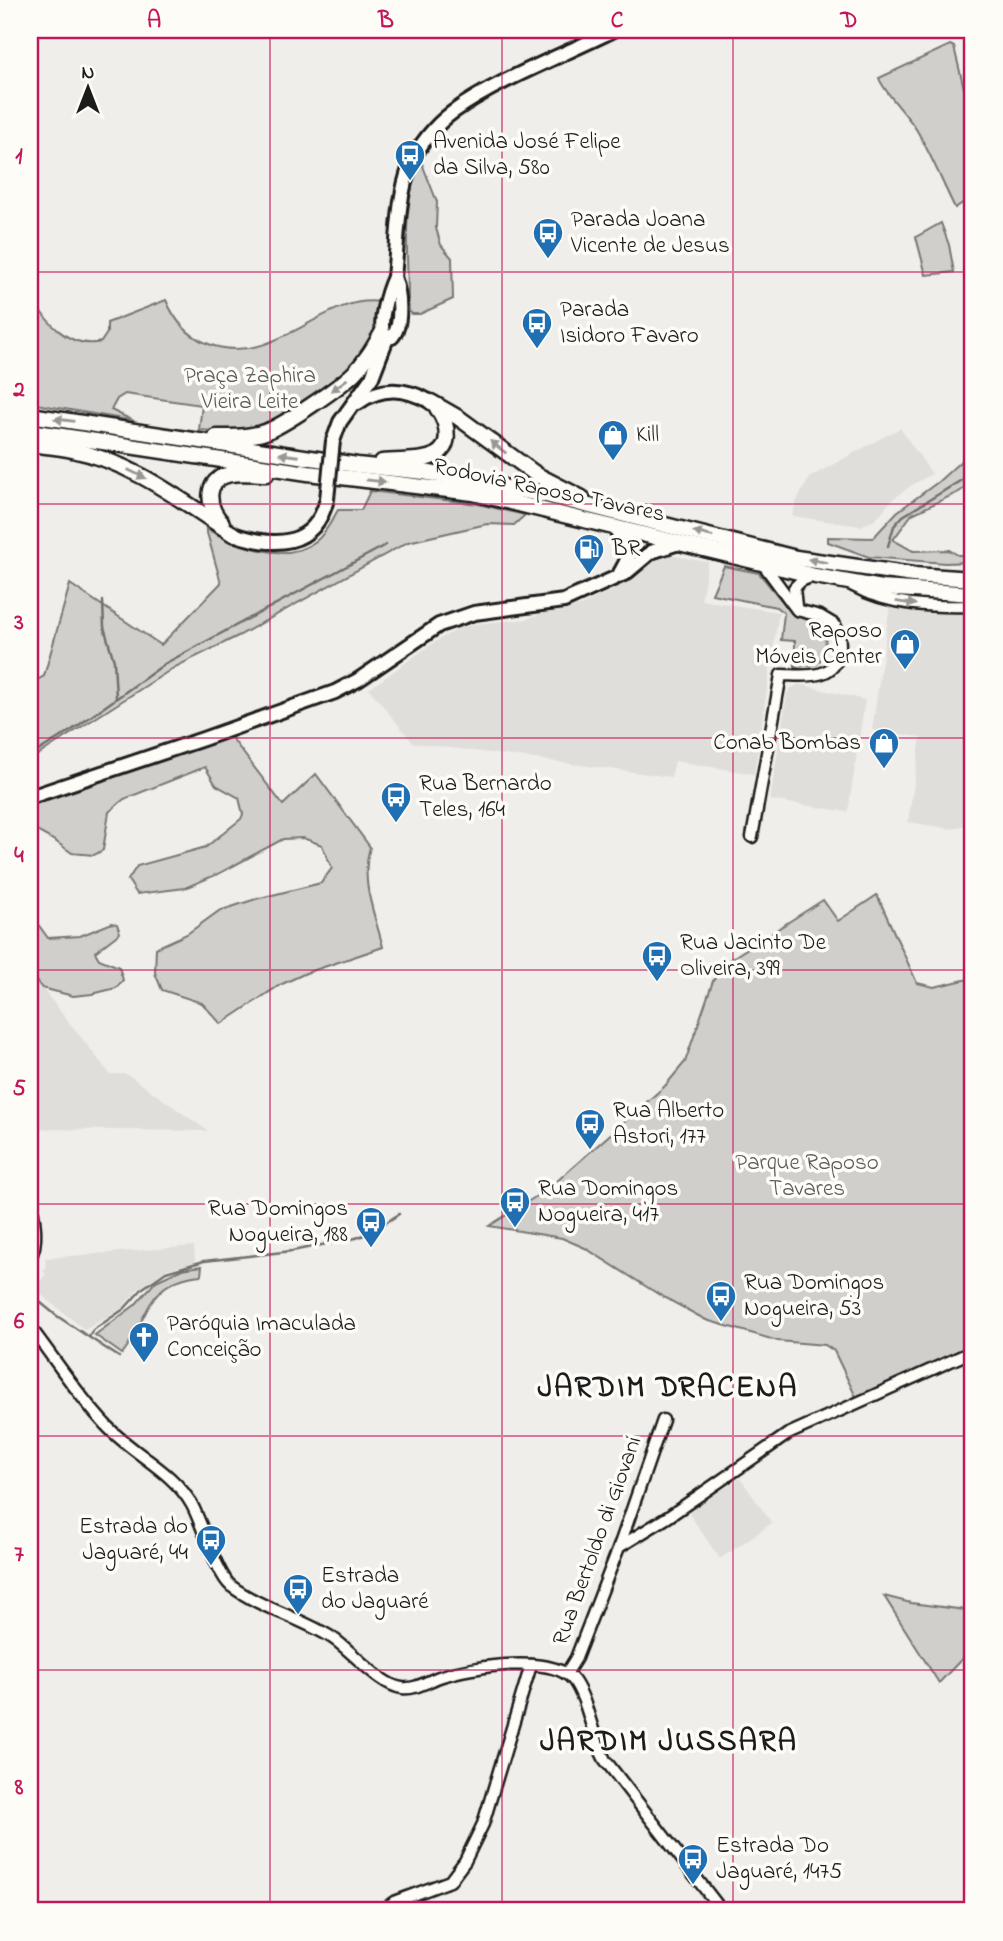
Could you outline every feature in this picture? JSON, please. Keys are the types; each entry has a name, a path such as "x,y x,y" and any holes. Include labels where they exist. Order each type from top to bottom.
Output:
{"highway":[{"path":"164,436 227,437 265,432 281,425 354,373 384,335"},
{"path":"356,465 430,458 439,453 446,443 447,425 431,402"},
{"path":"431,402 458,418 537,475 598,507"},
{"name":"Rodovia Raposo Tavares","path":"30,415 356,465 424,472 598,507 796,558 882,572 973,579"},
{"name":"Rodovia Raposo Tavares","path":"30,431 308,473 473,493 815,576 882,588 973,594"},
{"path":"30,444 73,450 103,459 145,478 233,534"},
{"path":"73,450 133,447"},
{"path":"233,534 212,511 210,501 211,493 222,478 231,474 308,473"}],"main road":[{"path":"233,534 267,543 296,539 315,526 322,516 327,499 333,442 340,422 377,367 393,300 405,182 414,158 428,137 452,112 481,95 614,30"},
{"path":"349,410 373,394 387,390 415,393 431,402"},
{"path":"612,527 629,549 628,562 619,575"},
{"path":"30,797 335,692 349,686 428,632 454,619 474,613 564,601 626,573 651,552 679,543"}],"street":[{"path":"752,837 781,675 824,674 838,660 840,649 839,632 835,625 820,616 797,610 763,564"},
{"path":"797,610 794,589 807,577 815,576"},
{"path":"843,581 868,595 885,599 925,606 973,606"},
{"path":"30,1196 34,1232 34,1246 30,1258"},
{"path":"30,1327 103,1423 182,1490 192,1504 229,1584 333,1638 386,1682 398,1688 411,1688 442,1676 490,1666 531,1665 566,1674 577,1686 592,1733 605,1760 722,1911"},
{"path":"619,1547 668,1517 788,1434 973,1351"},
{"name":"Rua Bertoldo di Giovani","path":"566,1674 576,1657 619,1547 663,1420"},
{"path":"386,1911 394,1902 450,1881 465,1861 483,1824 531,1665"}],"shaded area":[{"path":"900,428 932,474 893,499 875,520 860,526 792,516 797,500 810,477"},
{"path":"669,555 708,562 701,600 779,612 754,774 675,761 671,777 413,743 369,689 436,641 460,628 527,619 576,600 578,607 621,585 653,558"},
{"path":"890,605 973,613 973,822 953,829 908,822 921,737 872,730"},
{"path":"799,684 865,700 848,812 770,800 787,694"},
{"path":"30,973 110,1074 127,1074 208,1131 30,1129"},
{"path":"194,1246 195,1262 167,1269 138,1289 122,1308 85,1330 34,1289 46,1274 43,1272 46,1268 45,1258"},
{"path":"740,1478 772,1523 720,1559 688,1512"}],"green space":[{"path":"950,45 954,47 973,115 973,196 955,208 916,129 879,78"},
{"path":"421,161 437,202 436,228 441,245 452,258 453,299 420,314 412,314 408,300 408,212"},
{"path":"941,223 954,272 926,275 916,237"},
{"name":"Praça Zaphira Vieira Leite","path":"30,297 59,331 78,342 101,342 107,333 107,323 166,300 177,320 193,336 206,343 230,349 253,347 275,340 338,309 359,302 380,302 379,333 353,372 268,427 230,432 199,430 202,405 125,394 117,399 111,410 134,421 30,403"},
{"path":"973,450 973,482 959,492 912,514 893,540 913,551 949,550 958,555 973,555 973,562 945,563 869,557 828,542 828,537 873,538 897,512 938,482"},
{"path":"370,491 478,504 525,515 514,525 487,524 408,542 240,635 175,667 30,760 30,684 44,676 70,584 161,645 221,583 206,529 246,546 290,552 316,541 338,510 361,510"},
{"path":"724,566 759,573 791,612 826,628 825,654 817,664 795,667 795,641 781,640 784,613 776,607 712,594"},
{"path":"231,737 283,805 316,774 370,847 367,885 383,947 306,973 280,985 221,1024 202,1003 162,990 155,973 156,948 187,934 219,911 321,883 332,868 322,845 303,838 283,839 220,873 185,888 137,894 128,880 137,866 206,847 241,819 243,814 239,798 216,785 205,767 124,799 109,812 103,850 94,855 72,853 33,829 30,824 30,806"},
{"path":"30,892 32,916 48,938 80,936 112,923 117,924 120,933 95,952 99,959 119,967 123,980 116,988 73,996 42,988 30,973"},
{"name":"Parque Raposo Tavares","path":"877,895 917,983 934,987 973,978 973,1345 856,1397 834,1351 825,1345 778,1341 706,1320 658,1294 585,1248 562,1238 489,1226 548,1189 665,1086 685,1062 713,981 726,962 823,900 838,921"},
{"path":"202,1266 201,1275 182,1279 159,1293 122,1354 95,1335 135,1305 156,1281 182,1269"},
{"path":"884,1596 911,1603 973,1611 973,1647 939,1683"}],"waterway":[{"path":"888,546 894,526 903,516 973,473"},
{"path":"30,756 72,730 166,663 386,545"},
{"path":"103,601 104,627 114,661 116,697"},
{"path":"89,1337 93,1330 124,1309 143,1288 166,1272 204,1261 292,1251 356,1238 372,1232 399,1214"},
{"path":"30,1294 57,1316 119,1357"}],"place":[{"name":"Avenida José Felipe da Silva, 580","path":"410,182"},
{"name":"Parada Joana Vicente de Jesus","path":"548,260"},
{"name":"Parada Isidoro Favaro","path":"537,350"},
{"name":"Kill","path":"613,462"},
{"name":"BR","path":"589,576"},
{"name":"Raposo Móveis Center","path":"905,671"},
{"name":"Conab Bombas","path":"884,770"},
{"name":"Rua Bernardo Teles, 164","path":"396,824"},
{"name":"Rua Jacinto De Oliveira, 399","path":"657,983"},
{"name":"Rua Alberto Astori, 177","path":"590,1151"},
{"name":"Rua Domingos Nogueira, 417","path":"515,1229"},
{"name":"Rua Domingos Nogueira, 188","path":"371,1249"},
{"name":"Rua Domingos Nogueira, 53","path":"721,1323"},
{"name":"Paróquia Imaculada Conceição","path":"144,1364"},
{"name":"Estrada do Jaguaré, 44","path":"211,1567"},
{"name":"Estrada do Jaguaré","path":"298,1616"},
{"name":"Estrada Do Jaguaré, 1475","path":"693,1886"}],"district":[{"name":"JARDIM DRACENA","path":"668,1389"},
{"name":"JARDIM JUSSARA","path":"669,1743"}]}
